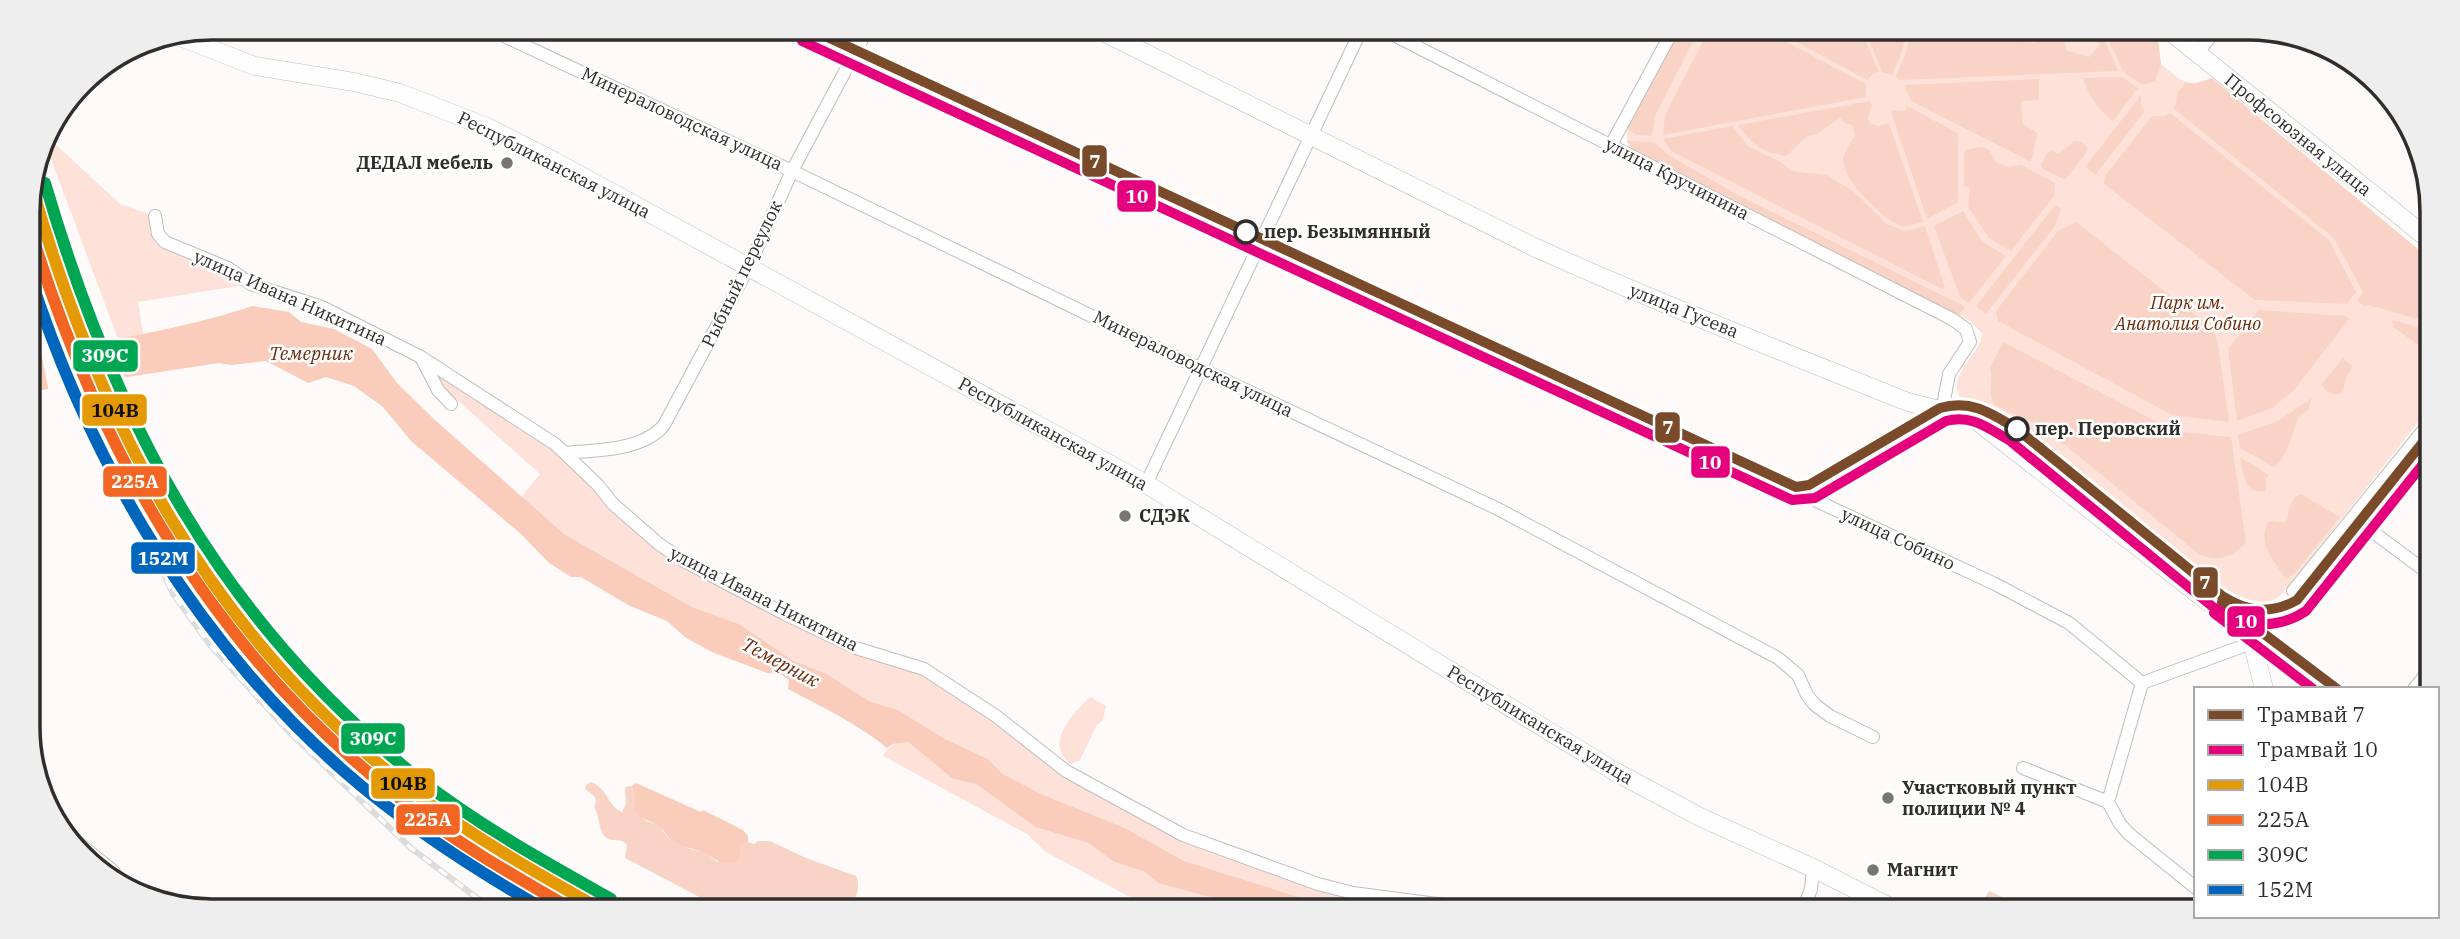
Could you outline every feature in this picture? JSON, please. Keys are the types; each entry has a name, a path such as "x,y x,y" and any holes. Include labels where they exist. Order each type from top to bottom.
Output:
{"street":[{"name":"Минераловодская улица","path":"513,40 1498,509 1778,658 1798,675 1815,705 1830,716 1872,737"},
{"name":"улица Собино","path":"828,40 1261,240 2049,611 2085,636 2142,683"},
{"name":"Рыбный переулок","path":"565,453 625,446 658,433 664,425 748,268 792,171 862,40"},
{"name":"улица Гусева","path":"1119,40 1591,273 1905,401 1963,414 1977,421 2252,637 2325,687"},
{"path":"1146,484 1356,40"},
{"name":"улица Кручинина","path":"1404,40 1952,319 1966,329 1969,336 1968,347 1949,374 1942,411"},
{"path":"1611,145 1668,40"},
{"name":"Профсоюзная улица","path":"2180,40 2420,232"},
{"path":"2197,54 2208,40"},
{"name":"Республиканская улица","path":"192,42 255,66 354,82 400,93 487,127 554,161 1146,484 1614,771 1700,817 1873,898"},
{"name":"улица Ивана Никитина","path":"155,216 159,234 174,248 228,268 251,284 322,307 421,357 512,415 565,453 614,504 659,544 684,561 856,648 924,669 996,716 1066,771 1183,835 1318,884 1353,894 1397,898"},
{"path":"421,357 438,390 451,404"},
{"path":"1800,494 1942,411"},
{"path":"2293,591 2420,435"},
{"path":"2353,517 2420,567"},
{"path":"2108,802 2142,683 2252,637 2264,687"},
{"path":"2023,768 2108,802 2119,824 2129,834 2194,886"},
{"path":"1808,898 1813,868"}],"green space":[{"name":"Парк им. Анатолия Собино","path":"1674,40 2158,40 2161,64 2174,75 2189,82 2212,78 2420,251 2420,420 2282,594 2259,605 2233,600 2001,412 1961,399 1957,382 1976,350 1982,333 1970,321 1639,155 1627,141 1627,129"},
{"path":"1674,40 1694,40 1655,116 1652,136 1636,135 1627,129"},
{"path":"1704,40 1783,40 1866,84 1866,97 1663,135 1665,115"},
{"path":"1793,40 1865,40 1879,72 1867,80"},
{"path":"1869,40 1904,40 1892,75 1882,72"},
{"path":"1909,40 2014,40 2035,43 2035,40 2064,40 2067,51 2089,57 2100,45 2096,40 2105,40 2118,71 1899,80 1896,76"},
{"path":"2108,40 2158,40 2161,64 2155,81 2143,85 2124,73"},
{"path":"2122,77 2138,88 2113,121 2094,102 2083,78"},
{"path":"2212,78 2420,251 2420,320 2365,306 2357,301 2363,292 2334,238 2173,108 2177,93 2185,83 2196,84"},
{"path":"2039,79 2039,100 2021,101 2023,124 2037,133 2031,162 1911,101 1904,85"},
{"path":"2141,95 2141,107 2145,111 2095,175 2085,167"},
{"path":"1869,101 1872,104 1868,119 1871,124 1878,126 1889,123 1923,222 1904,226 1894,223 1875,208 1856,187 1844,167 1843,159 1855,134 1852,125 1840,118 1817,134 1807,136 1786,156 1758,146 1738,125"},
{"path":"1907,106 1958,133 1958,202 1927,219 1891,112 1905,111"},
{"path":"2170,113 2329,240 2356,292 2347,304 2255,300 2104,184 2105,176 2152,116 2165,116"},
{"path":"1732,126 1749,147 1781,162 1791,171 1826,175 1852,190 1887,224 1904,231 1925,226 1945,288 1942,289 1671,151 1663,139"},
{"path":"1627,141 1654,142 1667,154 1738,195 1965,308 1959,315 1639,155 1631,149"},
{"path":"2074,141 2082,142 2087,147 2086,153 2065,180 2043,169 2041,165 2047,153 2052,151 2059,154"},
{"path":"54,143 120,204 155,216 158,234 251,284 138,302 143,334 118,339 50,156"},
{"path":"1982,147 1989,150 1997,163 2008,167 2021,165 2055,183 2054,196 2011,251 1989,238 1968,207 1970,188 1964,186 1964,153 1966,150"},
{"path":"2055,205 2061,209 2055,226 1986,314 1976,306"},
{"path":"1963,211 1982,241 2006,256 1969,303 1960,297 1934,226"},
{"path":"2076,222 2213,329 2218,344 2229,422 2172,415 1998,321 1996,311 2058,231"},
{"path":"2258,310 2346,316 2349,319 2294,390 2272,408 2237,421 2228,349"},
{"path":"2392,320 2420,328 2420,346 2393,327"},
{"path":"2003,342 2169,428 2231,437 2246,543 2225,557 2200,555 2055,437 1995,405 1991,397 1990,368"},
{"path":"2343,358 2352,366 2343,392 2336,395 2321,385"},
{"path":"425,367 555,444 659,544 785,614 924,669 1047,756 1183,835 1318,884 1410,898 1304,898 1184,861 1125,828 1041,794 1003,774 988,759 945,739 898,710 869,701 827,674 792,660 739,624 692,607 564,534 521,497 540,474 456,399 451,404"},
{"path":"2312,398 2308,410 2300,415 2284,456 2274,467 2240,448 2238,435 2278,421"},
{"path":"2240,457 2269,475 2266,478 2266,491 2259,492 2249,486"},
{"path":"2301,494 2340,517 2295,573 2286,579 2268,552 2265,530 2268,522 2287,521 2289,508 2295,497"},
{"path":"1090,697 1106,706 1103,720 1097,725 1080,760 1071,764 1063,756 1060,738 1069,720"},
{"path":"908,742 953,779 976,784 1035,827 1088,843 1114,862 1145,872 1158,883 1215,899 1133,899 1046,852 1027,834 883,756 888,749"},
{"path":"591,782 601,788 613,806 622,812 626,804 625,787 632,786 635,799 633,809 646,821 659,825 668,838 690,849 704,852 717,862 739,853 741,847 748,842 754,844 758,841 770,841 806,858 856,876 858,889 855,898 703,899 625,858 627,845 622,841 607,838 602,832 594,807 596,801 585,789"},
{"path":"1989,891 2004,898 1985,898"}],"water":[{"name":"Темерник","path":"253,306 289,312 301,322 334,329 372,349 398,384 436,421 564,534 692,607 739,624 792,660 827,674 869,701 898,710 945,739 988,759 1003,774 1041,794 1125,828 1184,861 1304,898 1215,899 1158,883 1145,872 1114,862 1088,843 1035,827 976,784 953,779 908,742 893,744 887,748 827,709 788,689 789,680 781,674 767,673 714,653 686,638 667,621 630,606 581,577 571,577 549,563 521,534 411,441 383,407 354,386 326,377 308,383 266,361 231,365 219,363 41,390 41,351 170,328"},
{"path":"636,783 701,812 703,810 743,830 748,836 748,842 741,847 738,861 723,863 679,844 671,840 657,824 639,816 633,809 635,799 632,786"}],"pier":[{"path":"106,337 121,382 49,392 41,348"}],"railway":[{"path":"43,186 77,292 112,382 154,469 186,524 260,627 301,675 346,720 443,802"},
{"path":"41,295 75,395 173,594 210,645 289,732 411,848 478,899"}],"tram line":[{"name":"7","path":"834,40 1796,487 1809,485 1940,408 1961,405 1980,409 2017,429 2222,596 2250,608 2268,610 2297,600 2420,446"},
{"name":"10","path":"802,41 1792,500 1815,498 1946,421 1963,419 1979,423 2009,440 2213,607 2236,619 2271,624 2283,622 2306,611 2420,468"},
{"name":"7","path":"2222,602 2334,687"},
{"name":"10","path":"2214,613 2310,687"}],"transit line":[{"name":"309С","path":"45,183 73,271 105,355 142,435 184,511 231,584 286,652 348,717 418,778 488,827 611,899"},
{"name":"104В","path":"41,215 92,361 129,442 172,520 221,594 277,664 340,729 411,790 481,839 583,899"},
{"name":"225А","path":"41,261 90,390 128,468 170,543 219,613 274,680 335,742 402,800 465,845 554,899"},
{"name":"152М","path":"41,307 83,413 116,480 195,607 241,666 292,721 370,793 443,847 527,899"}],"place":[{"name":"ДЕДАЛ мебель","path":"507,163"},
{"name":"пер. Безымянный","path":"1246,232"},
{"name":"пер. Перовский","path":"2017,429"},
{"name":"СДЭК","path":"1125,516"},
{"name":"Участковый пункт полиции № 4","path":"1888,798"},
{"name":"Магнит","path":"1873,870"}]}
